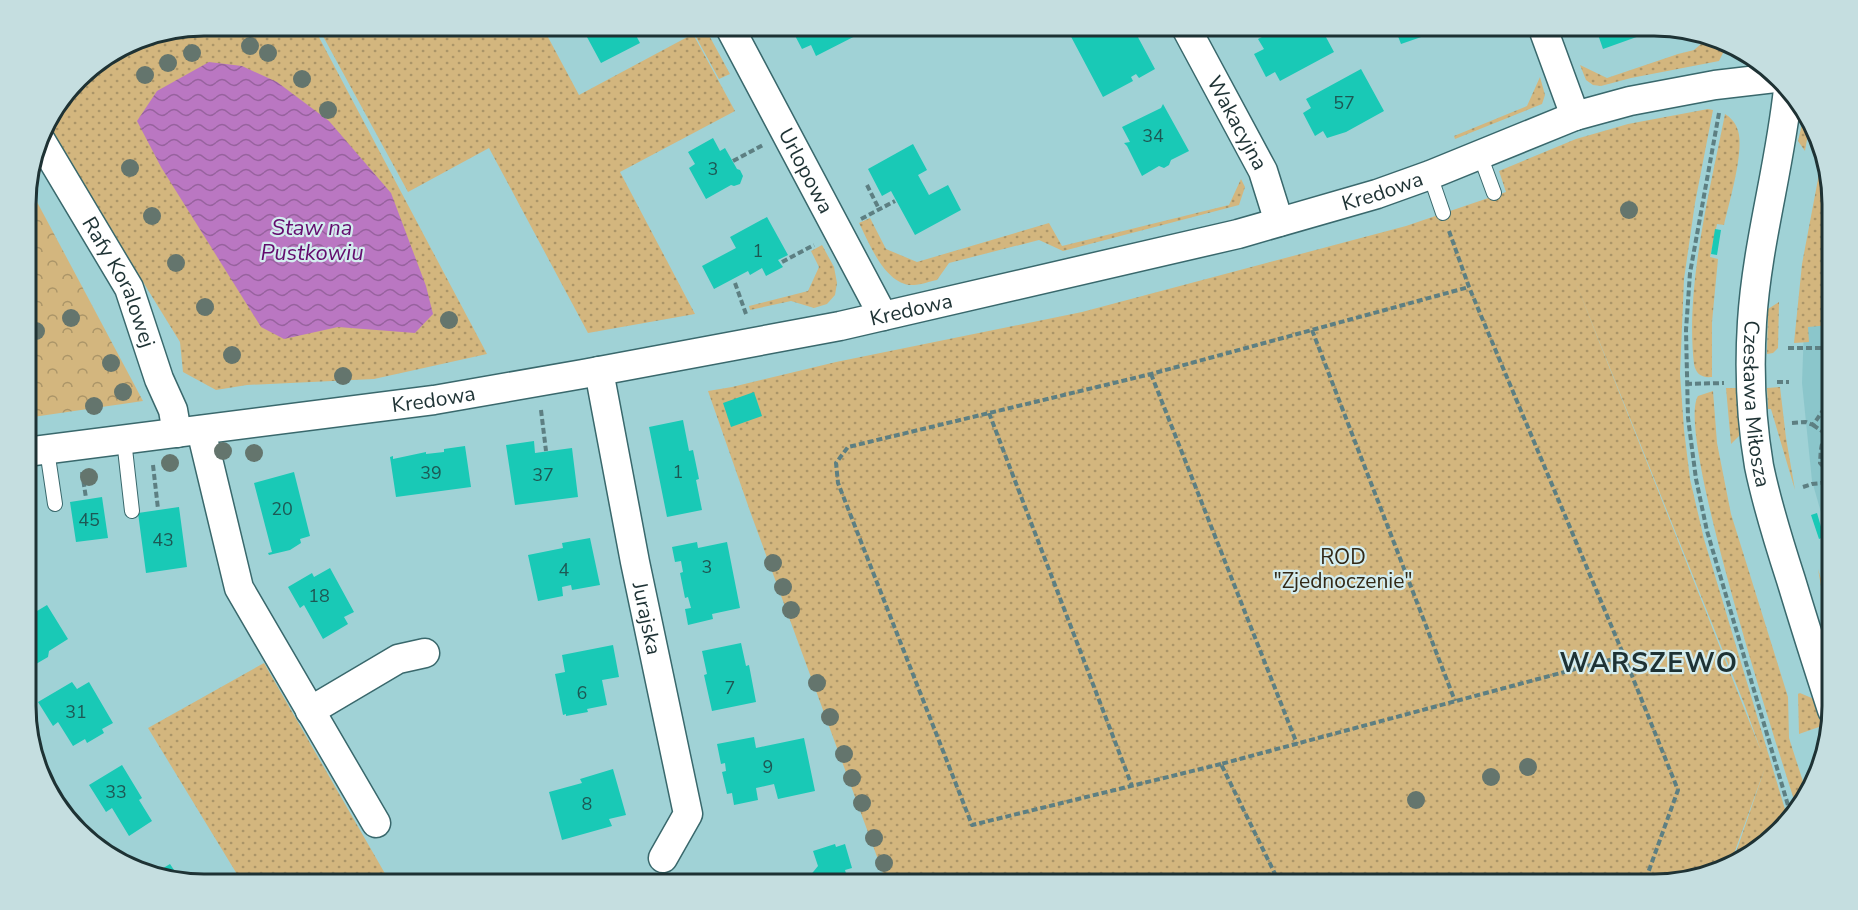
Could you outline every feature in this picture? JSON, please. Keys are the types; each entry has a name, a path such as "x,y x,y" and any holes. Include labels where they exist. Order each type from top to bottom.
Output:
{"street":[{"name":"Urlopowa","path":"734,36 883,316"},
{"name":"Wakacyjna","path":"1190,36 1263,171 1279,222"},
{"path":"1546,36 1575,116"},
{"name":"Kredowa","path":"37,451 393,406 536,383 840,326 1238,234 1377,195 1430,176 1575,116 1630,101 1728,83 1766,79"},
{"name":"Czesława Miłosza","path":"1786,101 1754,293 1751,398 1766,497 1822,678"},
{"name":"Rafy Koralowej","path":"46,149 129,288 159,379 173,410 189,432"},
{"name":"Jurajska","path":"599,371 635,562 688,814 663,858"},
{"path":"189,432 239,588 376,823"},
{"path":"310,711 398,659 425,653"}],"lane":[{"path":"1480,155 1494,193"},
{"path":"1430,176 1443,213"},
{"path":"132,511 137,439"},
{"path":"37,451 55,504"}],"path":[{"path":"1728,83 1720,105 1693,250 1687,310 1688,418 1693,461 1707,531 1788,807"},
{"path":"733,161 751,151"},
{"path":"867,186 879,209"},
{"path":"866,216 895,201"},
{"path":"1443,213 1469,286 1678,790 1648,874"},
{"path":"782,262 816,244"},
{"path":"735,283 746,315"},
{"path":"1469,286 1151,374 848,447 836,463 838,483 972,825 1221,764 1624,656"},
{"path":"1312,330 1455,701"},
{"path":"1788,348 1822,348"},
{"path":"1151,374 1297,744"},
{"path":"536,383 546,451"},
{"path":"1686,384 1728,383"},
{"path":"1813,425 1822,412"},
{"path":"989,413 1132,786"},
{"path":"1792,423 1806,422 1822,431"},
{"path":"137,439 158,509"},
{"path":"1822,442 1820,463 1822,465"},
{"path":"1803,487 1822,483"},
{"path":"1221,764 1275,874"}],"shaded area":[{"path":"1822,213 1822,516 1812,481 1802,383 1806,271"}],"green space":[{"path":"318,36 487,354 374,379 247,385 216,390 183,372 180,342 51,133 53,129 78,93 93,78 120,58 150,45 182,37"},
{"path":"323,36 547,36 579,95 689,36 694,36 735,111 620,172 695,314 588,333 489,148 408,192"},
{"path":"695,36 709,36 730,74 719,79"},
{"path":"1702,43 1724,51 1719,61 1601,86 1593,85 1586,80 1580,65 1607,78 1694,50"},
{"path":"1540,77 1545,95 1542,104 1455,139 1454,136 1527,106"},
{"name":"ROD \"Zjednoczenie\"","path":"1713,110 1695,203 1684,279 1680,374 1684,430 1690,479 1704,539 1785,811 1780,817 1748,846 1736,853 1766,765 1734,854 1708,865 1665,874 883,874 708,391 836,362 1082,312 1406,226 1506,192 1499,171 1576,139 1628,124","holes":["1574,278 1745,706 1761,751"]},
{"path":"1725,114 1736,126 1739,148 1736,175 1724,225 1717,224 1710,257 1718,259 1712,322 1712,377 1708,377 1700,375 1694,364 1693,303 1700,239"},
{"path":"1802,124 1808,136 1805,151 1798,141"},
{"path":"1819,174 1822,204 1822,326 1808,327 1809,342 1794,343 1802,264"},
{"path":"1241,179 1245,187 1239,205 1063,251 1039,240 949,263 937,280 917,285 904,284 887,272 873,252 859,223 870,218 886,249 917,262 1049,223 1062,246 1229,205"},
{"path":"36,200 143,401 36,417"},
{"path":"822,245 834,267 837,283 835,295 827,304 814,308 791,301 750,310 749,306 808,291 819,267 811,251"},
{"path":"1779,302 1778,348 1773,353 1767,354 1768,309"},
{"path":"1780,387 1795,490 1771,409 1768,409 1767,388"},
{"path":"1726,388 1737,388 1740,435 1731,444"},
{"path":"1713,391 1717,443 1731,514 1788,697 1789,738 1804,783 1794,800 1751,661 1714,527 1701,468 1695,422 1698,396"},
{"path":"264,663 385,874 237,874 148,728"},
{"path":"1798,694 1814,699 1821,723 1819,727 1799,734"}],"water":[{"name":"Staw na Pustkowiu","path":"209,62 242,66 277,82 329,121 391,193 426,286 433,314 415,333 338,327 284,339 261,327 161,167 137,121 157,91"}],"building":[{"path":"586,36 636,36 640,43 601,63"},
{"path":"795,36 855,36 816,56 811,45 802,49"},
{"path":"1071,36 1137,36 1155,69 1139,78 1136,74 1131,77 1133,81 1103,97"},
{"path":"1264,36 1325,36 1334,52 1280,81 1275,72 1266,77 1254,54 1264,49 1258,39"},
{"path":"1398,36 1424,36 1401,44"},
{"path":"1598,36 1639,36 1603,49"},
{"path":"1361,69 1384,111 1346,132 1327,138 1323,131 1315,136 1303,113 1311,108 1306,99"},
{"path":"1163,104 1189,151 1171,160 1164,168 1159,166 1142,176 1124,143 1130,142 1122,127 1161,108"},
{"path":"713,138 720,151 725,148 743,176 740,184 731,185 706,199 689,168 695,164 688,152"},
{"path":"913,144 927,170 918,175 929,195 948,185 961,210 915,235 891,191 882,196 868,169"},
{"path":"767,217 788,255 778,260 783,267 766,276 762,268 750,275 748,271 714,289 702,266 736,248 730,237"},
{"path":"1715,229 1721,230 1717,255 1711,254"},
{"path":"754,392 762,416 731,427 723,403"},
{"path":"683,420 689,451 693,450 702,510 667,517 649,427"},
{"path":"534,441 535,453 572,448 578,497 515,505 506,445"},
{"path":"465,446 471,487 396,497 390,457 393,456 393,459 426,452 426,454 444,452 444,449"},
{"path":"294,472 310,536 300,539 301,543 290,550 269,555 268,553 272,552 254,483"},
{"path":"102,497 108,538 76,542 70,502"},
{"path":"179,507 187,567 146,573 138,513"},
{"path":"1817,513 1822,538 1819,539 1811,515"},
{"path":"590,538 600,585 572,590 571,585 562,587 563,596 538,601 528,555 563,548 562,543"},
{"path":"697,542 698,548 727,542 740,608 712,614 713,619 688,625 685,609 691,608 688,597 685,598 680,573 683,572 681,561 675,562 672,547"},
{"path":"330,568 354,612 344,617 348,624 323,639 304,605 300,608 288,587 312,573 314,577"},
{"path":"47,605 68,639 49,651 48,657 36,664 36,612"},
{"path":"741,643 746,666 749,665 756,702 712,711 704,675 707,674 702,651"},
{"path":"613,645 619,677 602,680 607,705 587,709 588,712 563,715 555,674 565,672 562,655"},
{"path":"72,682 77,689 89,682 113,723 102,729 104,733 87,743 85,739 73,746 58,722 53,726 38,702"},
{"path":"754,737 756,748 804,738 815,791 778,799 774,784 756,788 758,800 734,805 732,793 727,794 722,772 726,771 725,763 721,764 717,744"},
{"path":"122,765 142,798 139,800 152,821 129,836 112,808 106,812 89,785"},
{"path":"613,769 626,815 609,819 612,826 562,840 549,792 582,783 580,779"},
{"path":"835,844 836,847 845,844 852,868 845,870 846,874 811,874 818,866 813,851"},
{"path":"170,864 175,871 162,869"}],"district":[{"name":"WARSZEWO","path":"1649,663"}]}
